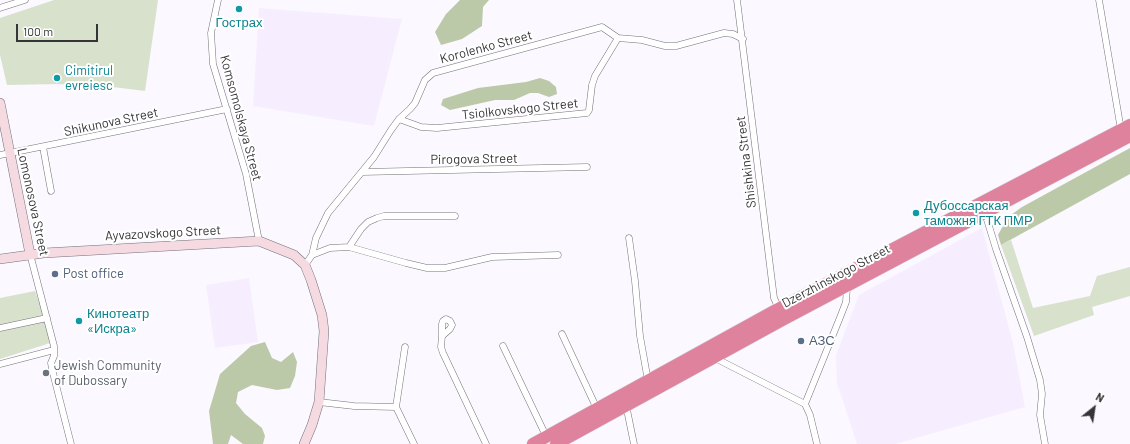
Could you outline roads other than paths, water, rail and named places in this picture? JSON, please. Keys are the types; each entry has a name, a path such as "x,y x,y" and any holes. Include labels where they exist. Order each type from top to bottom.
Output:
{"highway":[{"name":"Dzerzhinskogo Street","path":"533,444 598,409 715,358 781,314 847,287 985,213 1126,133"},
{"name":"Dzerzhinskogo Street","path":"556,444 568,441 626,405 649,386 781,314 1126,133"}],"street":[{"path":"0,8 25,0"},
{"name":"Komsomolskaya Street","path":"218,0 210,43 213,64 246,174 259,241"},
{"name":"Shishkina Street","path":"738,0 772,286 774,298 781,314"},
{"path":"1099,0 1126,133"},
{"name":"Korolenko Street","path":"399,119 415,103 424,80 433,73 602,27 618,38"},
{"path":"618,38 642,40 665,46 676,46 724,33 733,34 743,39"},
{"name":"Tsiolkovskogo Street","path":"399,119 421,127 437,128 587,113 589,110 592,85 595,76 618,38"},
{"name":"Lomonosova Street","path":"0,103 30,254 54,350 54,356 51,362 52,369 71,444"},
{"name":"Shikunova Street","path":"0,155 227,109"},
{"path":"304,444 319,402 324,331 317,295 305,265 312,255 316,238 328,213 374,157 399,119"},
{"path":"43,147 51,191"},
{"name":"Pirogova Street","path":"362,172 587,167"},
{"path":"985,213 990,234 1040,380 1042,394 1040,415 1046,444"},
{"path":"349,247 361,229 368,222 377,218 384,216 455,216"},
{"path":"629,238 640,336 649,386"},
{"name":"Ayvazovskogo Street","path":"0,259 30,254 259,241 294,255 305,265"},
{"path":"312,255 330,248 349,247 427,268 445,268 492,257 558,255"},
{"path":"805,404 846,302 847,287"},
{"path":"0,328 47,318"},
{"path":"562,334 598,409"},
{"path":"442,336 441,347 486,444"},
{"path":"503,346 546,436"},
{"path":"405,347 396,407 414,444"},
{"path":"0,364 54,350"},
{"path":"715,358 805,404 810,415 817,444"},
{"path":"319,402 354,406 396,407"},
{"path":"626,405 634,444"}],"place":[{"name":"Гострах","path":"239,9"},
{"name":"Cimitirul evreiesc","path":"57,78"},
{"name":"Дубоссарская таможня ГТК ПМР","path":"916,213"},
{"name":"Post office","path":"55,274"},
{"name":"Кинотеатр «Искра»","path":"79,321"},
{"name":"АЗС","path":"801,341"},
{"name":"Jewish Community of Dubossary","path":"46,373"}]}
